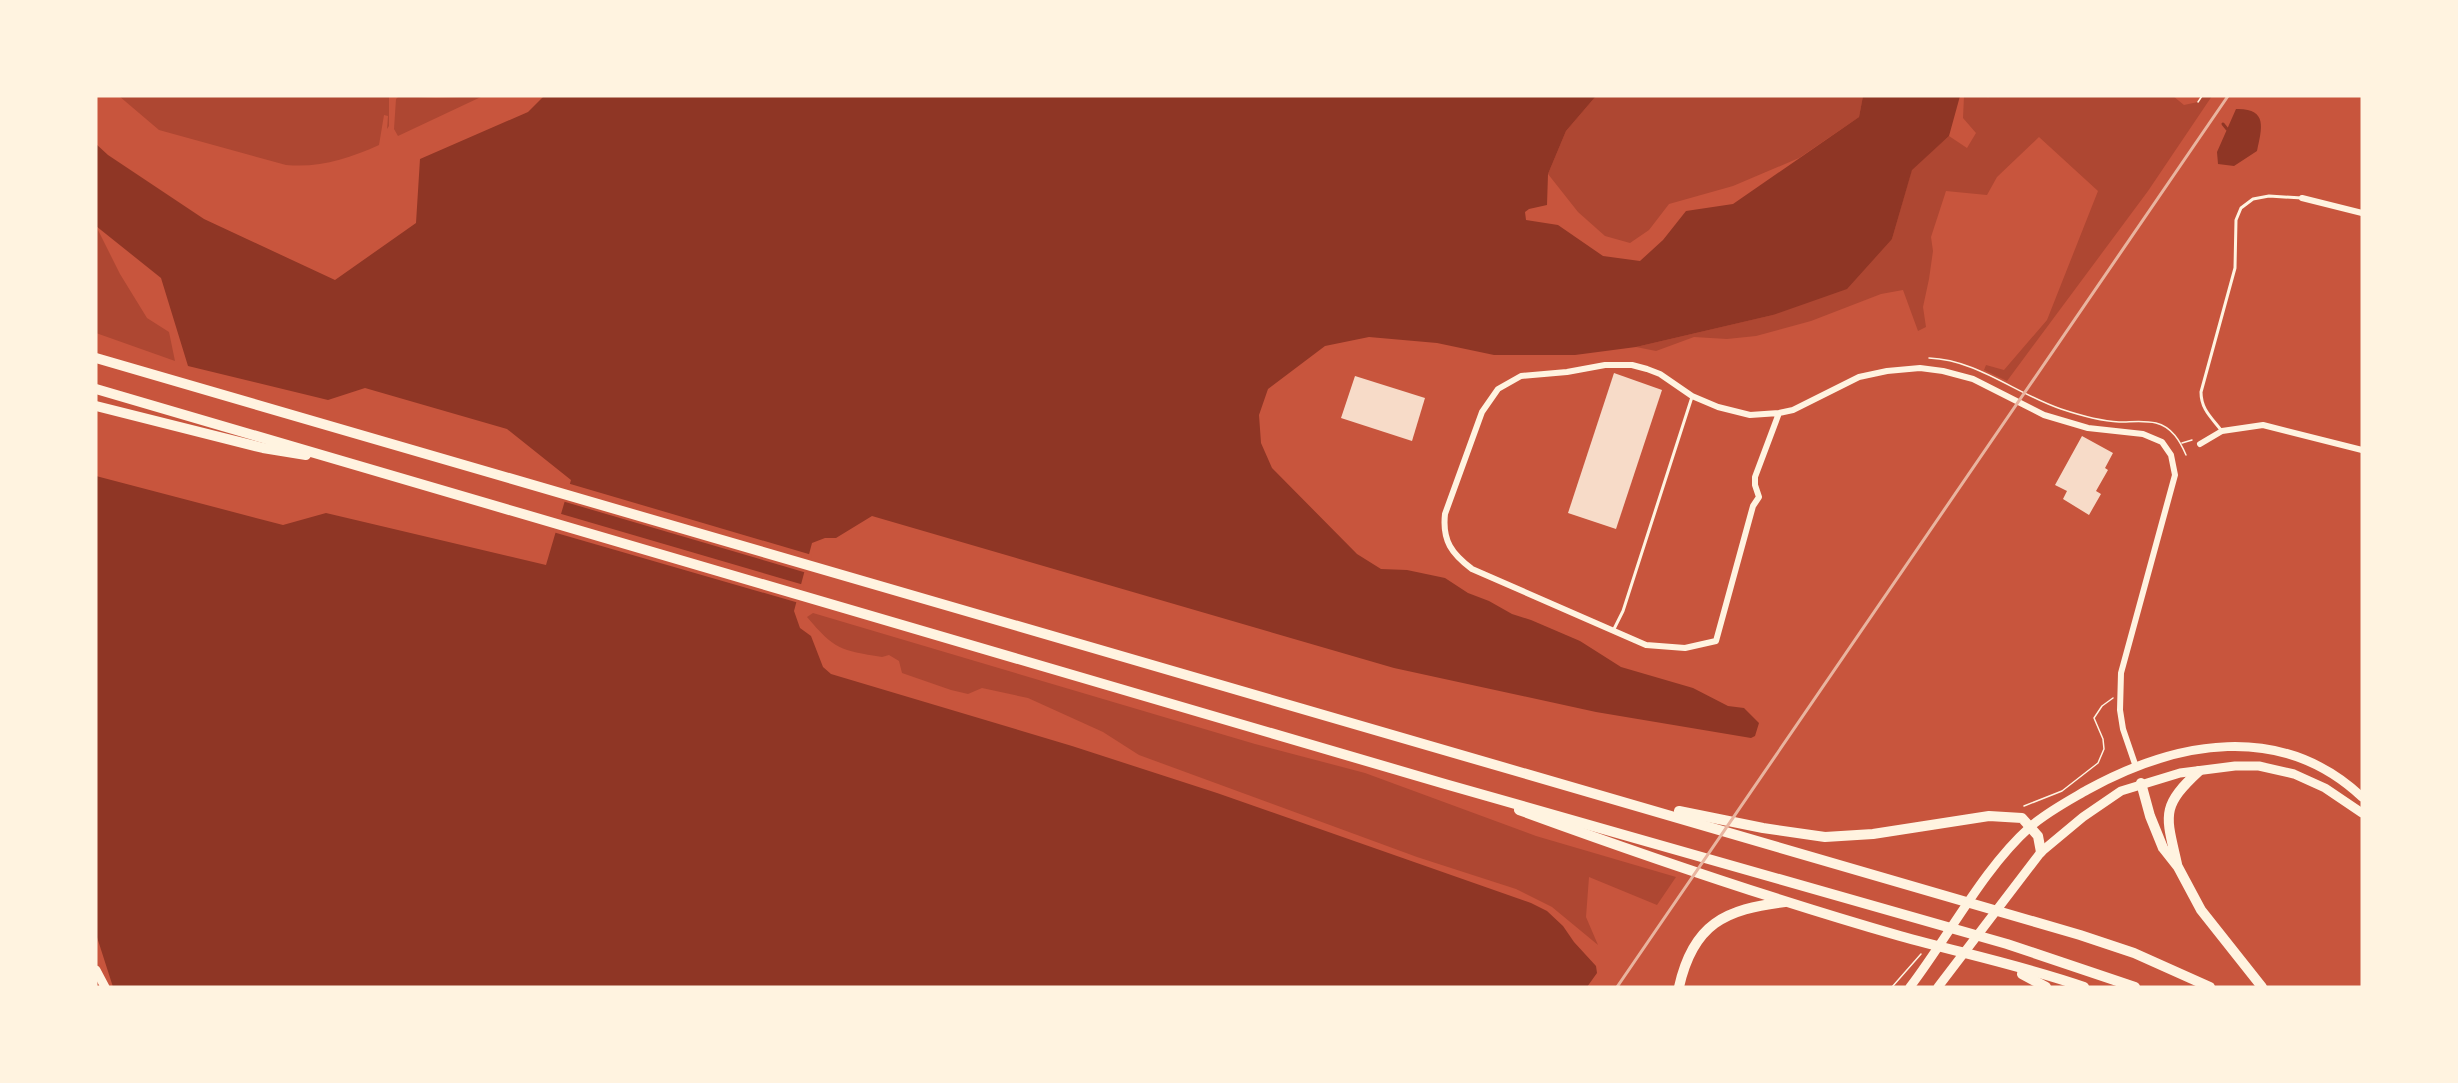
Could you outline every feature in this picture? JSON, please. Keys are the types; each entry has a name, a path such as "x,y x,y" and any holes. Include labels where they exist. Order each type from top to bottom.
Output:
{"highway":[{"path":"96,358 1611,798 1694,818 1837,837 1873,834 1989,816 2022,818 2038,836 2041,852"},
{"path":"96,389 1445,784 2007,944 2134,987"},
{"path":"96,406 263,448 339,459"},
{"path":"2178,867 2168,825 2168,813 2179,790 2199,771"},
{"path":"2142,783 2150,816 2163,848 2178,867 2201,910 2262,987"},
{"path":"1445,784 1665,863 1916,940 2084,987"},
{"path":"1694,818 1756,840 2134,953 2210,987"},
{"path":"1679,987 1695,942 1707,928 1730,915 1754,906 1789,902"},
{"path":"2000,962 2046,987"}],"main road":[{"path":"1910,987 2000,859 2030,827 2057,806 2114,775 2162,757 2206,748 2253,746 2291,754 2323,768 2362,797"},
{"path":"1938,987 2041,852 2083,817 2121,791 2180,773 2235,766 2259,766 2283,770 2325,788 2362,813"},
{"path":"2136,767 2142,783"},
{"path":"96,970 105,987"}],"street":[{"path":"2302,198 2362,213"},
{"path":"1779,413 1755,477 1759,497 1753,506 1716,641 1685,648 1657,647 1613,631 1472,569 1455,556 1448,545 1444,529 1448,505 1482,412 1491,397 1511,380 1521,376 1605,365 1632,365 1660,374 1692,396 1718,407 1744,414 1779,413 1793,410 1859,377 1887,371 1920,368 1972,379 2044,415 2088,428 2143,434 2162,442 2171,455 2175,474 2121,673 2119,693 2123,729 2136,767"},
{"path":"2197,442 2222,431 2263,425 2362,450"}],"lane":[{"path":"2222,431 2201,404 2201,392 2235,268 2236,220 2241,208 2253,199 2269,196 2302,198"},
{"path":"1613,631 1623,611 1692,396"}],"path":[{"path":"2198,102 2202,96"},
{"path":"1929,358 1970,366 2037,400 2072,412 2114,422 2158,424 2170,431 2181,443 2186,455"},
{"path":"2181,443 2197,442"},
{"path":"2024,807 2062,791 2098,763 2104,749 2103,739 2094,718 2102,706 2119,693"}],"shaded area":[{"path":"119,96 389,96 389,126 387,129 388,116 384,115 379,145 356,154 322,164 286,165 159,130"},
{"path":"399,96 436,98 483,96 398,136 394,129 396,99"},
{"path":"544,96 1596,96 1566,131 1548,174 1547,205 1529,209 1525,212 1526,220 1558,225 1603,256 1640,261 1663,240 1686,211 1733,204 1859,117 1863,96 1960,96 1949,136 1912,170 1892,239 1847,289 1773,315 1636,347 1575,355 1494,355 1437,343 1369,337 1325,346 1268,389 1259,415 1261,443 1272,468 1357,554 1381,569 1407,570 1445,578 1468,593 1489,601 1512,614 1580,641 1621,667 1693,688 1728,706 1744,708 1759,723 1755,736 1751,738 1596,712 1394,668 872,516 836,538 825,538 812,543 794,611 800,628 811,636 823,667 831,674 1072,746 1217,793 1531,903 1547,911 1563,926 1596,966 1597,973 1587,987 113,987 96,934 96,476 283,525 326,513 546,565 571,480 507,429 365,388 328,400 188,366 161,278 96,226 96,144 108,155 204,219 335,280 416,223 420,159 528,112"},
{"path":"1596,96 1863,96 1859,117 1799,158 1733,186 1669,204 1649,230 1630,243 1605,236 1578,212 1548,174 1566,131"},
{"path":"1964,96 1987,96 1988,98 1989,96 2173,96 2184,105 2198,102 2202,96 2212,96 2148,191 2007,381 1984,370 1986,365 2004,370 2047,320 2098,191 2039,137 1997,177 1987,195 1946,191 1931,237 1933,251 1923,307 1926,327 1918,331 1903,290 1881,294 1811,321 1756,336 1727,339 1694,337 1656,351 1636,347 1773,315 1892,239 1912,169 1949,136 1967,148 1976,133 1963,118"},
{"path":"2236,109 2253,112 2258,116 2261,127 2257,151 2234,166 2218,164 2217,152"},
{"path":"96,226 120,274 147,318 169,332 175,361 96,333"},
{"path":"813,613 1255,744 1365,773 1536,836 1676,877 1657,905 1589,877 1586,917 1598,945 1552,907 1516,889 1417,857 1139,755 1103,732 1028,698 982,688 968,694 951,690 902,673 899,661 889,655 882,657 839,647 807,617"}],"pier":[{"path":"567,483 812,555 807,573 562,501"},
{"path":"558,513 804,585 799,603 553,532"}],"building":[{"path":"1614,373 1662,390 1616,529 1568,513"},
{"path":"1355,376 1425,398 1412,441 1341,418"},
{"path":"2082,436 2113,453 2105,468 2108,470 2096,491 2101,494 2089,515 2063,499 2067,491 2055,485"}],"waterway":[{"path":"2223,124 2227,129"}],"railway":[{"path":"1617,987 2228,96"}]}
